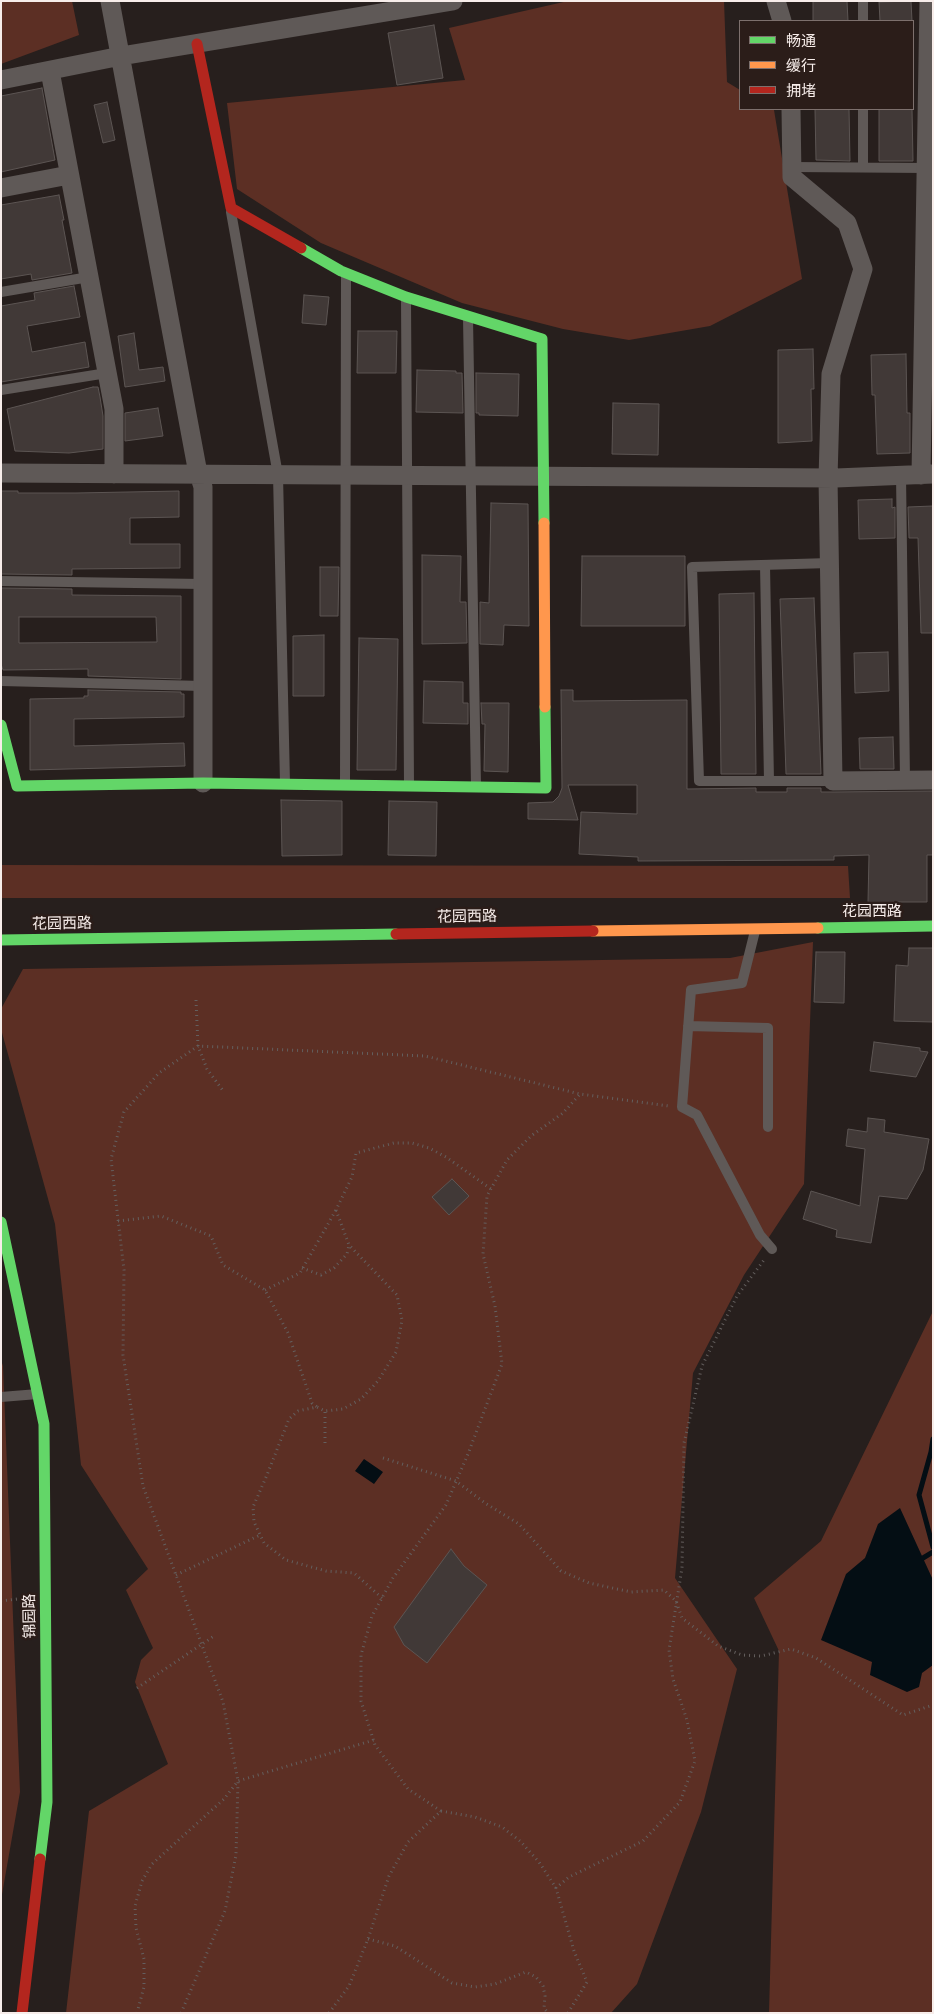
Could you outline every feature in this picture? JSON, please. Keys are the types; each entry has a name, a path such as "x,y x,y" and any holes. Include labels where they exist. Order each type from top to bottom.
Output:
{"street":[{"path":"110,1 199,475 203,487 203,783"},
{"path":"1,80 121,56 453,1"},
{"path":"776,1 782,20"},
{"path":"1,473 828,478 927,474 929,1"},
{"path":"1,725 17,786 203,783 546,788 542,339 468,318 406,297 346,273 231,208 197,44"},
{"path":"50,71 114,409 114,474"},
{"path":"790,110 792,177 848,223 863,269 831,374 828,478 832,781 933,780"},
{"path":"1,188 69,175"},
{"name":"花园西路","path":"1,940 933,926"},
{"name":"锦园路","path":"1,1222 44,1424 47,1802 22,2013"}],"lane":[{"path":"863,1 863,20"},
{"path":"863,110 863,167"},
{"path":"792,167 863,167 929,162"},
{"path":"231,208 278,475 285,784"},
{"path":"345,785 346,273"},
{"path":"1,292 89,277"},
{"path":"406,297 410,786"},
{"path":"468,318 469,477 476,787"},
{"path":"1,390 107,373"},
{"path":"901,475 905,780"},
{"path":"830,563 692,568 700,781 832,781"},
{"path":"764,565 769,781"},
{"path":"1,581 203,584"},
{"path":"1,681 203,686"},
{"path":"756,928 742,984 691,990 682,1108 697,1115 760,1235 772,1249"},
{"path":"688,1026 768,1028 768,1127"},
{"path":"1,1397 38,1394"}],"path":[{"path":"196,1000 198,1046 206,1070 224,1092"},
{"path":"181,2013 225,1911 236,1855 238,1781 223,1702 143,1486 123,1355 124,1270 111,1159 124,1112 159,1073 198,1046 425,1056 580,1094 682,1108"},
{"path":"568,2013 587,1982 574,1951 556,1888 539,1862 520,1841 502,1826 441,1811 408,1789 374,1740 360,1701 361,1655 372,1616 393,1578 446,1505 502,1364 495,1306 482,1254 487,1196 507,1160 531,1136 563,1113 580,1094"},
{"path":"266,1290 300,1273 336,1210 352,1177 356,1153 394,1142 412,1143 430,1148 446,1157 491,1189"},
{"path":"118,1221 161,1216 211,1236 223,1265 266,1290 288,1333 312,1403 325,1411 343,1409 361,1399 378,1381 396,1352 402,1320 397,1295 349,1245 336,1210"},
{"path":"302,1268 321,1275 334,1268 347,1254 349,1245"},
{"path":"556,1888 569,1877 643,1841 680,1802 695,1761 688,1720 673,1680 669,1650 682,1568 684,1443 702,1366 737,1296 772,1249"},
{"path":"317,1407 298,1411 289,1419 253,1507 254,1522 264,1543 286,1560 326,1571 354,1574 382,1598"},
{"path":"325,1411 325,1442"},
{"path":"383,1458 456,1481 485,1503 520,1524 561,1571 589,1583 631,1592 664,1590 676,1602 682,1618 718,1646 742,1655 761,1656 791,1649 816,1658 903,1714 933,1705"},
{"path":"176,1575 260,1535"},
{"path":"137,1688 214,1636"},
{"path":"136,2013 144,1987 144,1959 136,1928 135,1906 142,1881 152,1864 224,1799 238,1781 374,1740"},
{"path":"329,2013 349,1986 368,1939 389,1876 408,1842 441,1811"},
{"path":"368,1939 395,1946 452,1983 475,1987 495,1984 526,1972 536,1977 543,1986 545,1996 544,2008 548,2013"}],"shaded area":[{"path":"1,1 72,1 79,35 1,64"},
{"path":"568,1 724,1 727,82 739,89 739,110 774,110 802,279 710,326 629,340 563,329 462,303 321,243 237,189 227,103 465,80 449,28"},
{"path":"1,865 848,866 850,898 1,898"},
{"path":"813,942 804,1184 744,1275 693,1373 675,1578 737,1669 701,1812 637,1984 611,2013 66,2013 89,1811 168,1764 135,1682 141,1660 153,1648 126,1590 148,1569 81,1465 55,1224 1,1029 1,1009 23,969 730,958"},
{"path":"933,1311 933,2013 769,2013 779,1651 754,1598 821,1541"},
{"path":"1,1360 3,1366 20,1792 1,1900"},
{"path":"364,1459 383,1472 374,1484 355,1471"},
{"path":"900,1508 933,1580 933,1665 922,1673 919,1687 907,1692 870,1675 872,1662 821,1640 846,1574 865,1558 878,1524"}],"building":[{"path":"813,1 847,1 848,20 813,20"},
{"path":"911,1 912,20 880,20 879,2"},
{"path":"434,25 443,78 397,85 388,33"},
{"path":"42,88 55,160 1,172 1,96"},
{"path":"107,102 115,140 103,143 94,105"},
{"path":"815,110 849,110 850,161 816,160"},
{"path":"879,110 912,110 913,161 879,161"},
{"path":"59,195 72,273 32,280 31,274 1,279 1,205"},
{"path":"74,286 80,317 27,326 32,352 85,342 89,367 1,382 1,306 35,300 34,293"},
{"path":"304,295 329,297 326,325 302,323"},
{"path":"358,331 397,331 396,373 357,373"},
{"path":"134,333 139,370 163,367 165,381 125,387 118,336"},
{"path":"813,349 814,389 811,389 812,441 778,443 778,350"},
{"path":"906,354 907,413 910,413 910,453 877,454 875,395 872,395 871,355"},
{"path":"417,370 456,371 456,373 462,373 463,413 416,412"},
{"path":"476,373 519,374 518,416 479,415 479,413 476,413"},
{"path":"98,387 100,397 103,416 103,449 69,453 15,451 7,409"},
{"path":"613,403 659,404 658,455 612,454"},
{"path":"158,408 163,436 125,441 125,413"},
{"path":"1,491 18,491 18,493 76,493 179,491 179,517 130,518 130,544 180,544 180,568 72,569 72,575 1,574"},
{"path":"892,499 892,508 895,507 895,538 859,539 858,500"},
{"path":"491,503 528,504 529,626 504,625 503,645 480,644 480,602 489,603"},
{"path":"933,506 933,633 921,633 918,538 909,538 908,507"},
{"path":"422,555 461,556 460,602 466,602 467,643 422,644"},
{"path":"582,556 685,556 685,626 581,626"},
{"path":"320,567 339,567 338,616 320,616"},
{"path":"1,588 72,589 72,595 181,596 181,679 88,676 88,669 3,670 1,664","holes":["19,617 156,617 157,642 19,643"]},
{"path":"754,593 756,774 721,774 719,594"},
{"path":"814,598 821,774 786,774 780,599"},
{"path":"324,635 324,696 293,696 293,636"},
{"path":"359,638 398,639 396,770 357,770"},
{"path":"888,652 889,691 855,693 854,653"},
{"path":"424,681 463,682 463,703 468,703 468,724 423,723"},
{"path":"88,690 181,692 181,694 184,694 184,717 74,719 74,746 184,743 185,766 30,770 30,699 84,698 84,696 88,696"},
{"path":"561,690 573,690 573,701 687,700 687,789 756,788 756,792 787,792 787,788 821,788 821,792 933,791 933,855 927,855 927,902 868,902 869,855 834,856 834,860 638,861 638,857 579,854 581,812 637,814 637,785 568,785 578,820 528,819 528,803 553,802 559,796 562,788"},
{"path":"481,703 509,703 508,772 484,771 485,724 482,724"},
{"path":"893,737 894,769 860,769 859,738"},
{"path":"281,800 342,801 342,855 282,856"},
{"path":"389,801 437,802 436,856 388,855"},
{"path":"909,948 933,948 933,1022 894,1021 896,965 908,966"},
{"path":"816,952 845,952 844,1003 814,1002"},
{"path":"874,1042 920,1048 920,1051 928,1052 916,1077 870,1071"},
{"path":"868,1118 885,1120 884,1132 929,1139 923,1170 907,1199 879,1196 871,1243 836,1237 837,1230 803,1219 811,1191 860,1206 865,1149 846,1146 848,1129 867,1132"},
{"path":"452,1179 469,1196 449,1215 432,1197"},
{"path":"451,1549 464,1566 487,1585 427,1663 404,1645 394,1627"}],"waterway":[{"path":"933,1439 931,1452 933,1449"},
{"path":"931,1452 919,1495 933,1547"},
{"path":"923,1558 933,1552"}],"traffic: fast":[{"path":"301,248 341,271 406,297 542,339 544,523"},
{"path":"1,725 17,786 203,783 546,788 545,707"},
{"path":"818,928 933,926"},
{"path":"1,940 396,934"},
{"path":"1,1222 44,1424 47,1802 40,1859"}],"traffic: slow":[{"path":"544,523 545,707"},
{"path":"593,931 818,928"}],"traffic: jam":[{"path":"197,44 231,208 301,248"},
{"path":"396,934 593,931"},
{"path":"22,2013 40,1859"}]}
